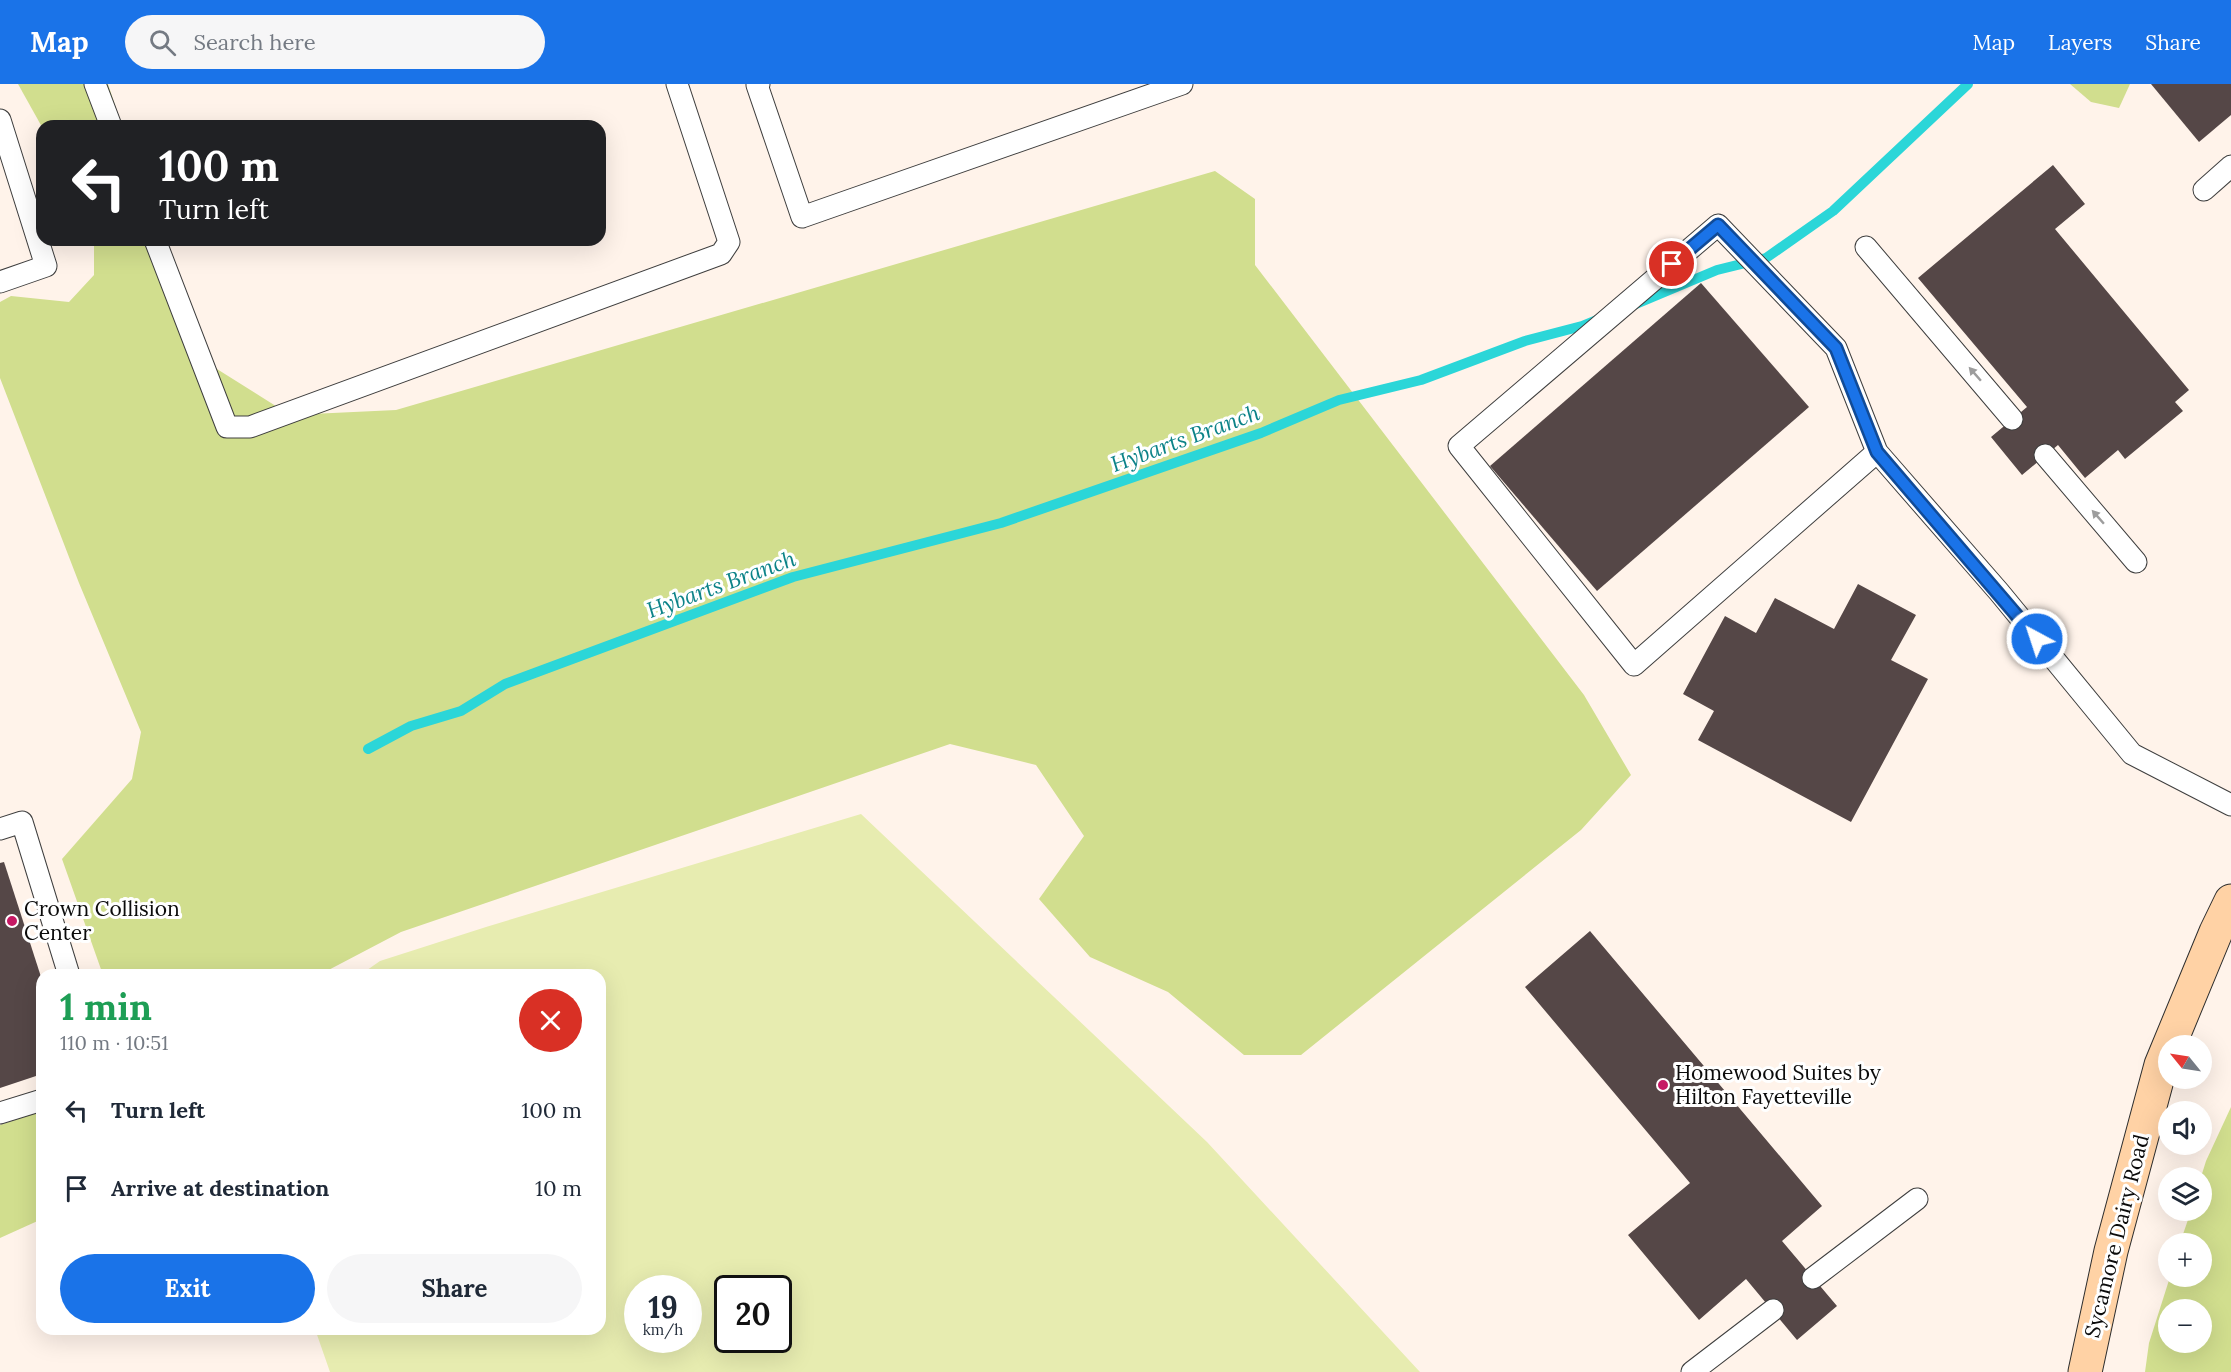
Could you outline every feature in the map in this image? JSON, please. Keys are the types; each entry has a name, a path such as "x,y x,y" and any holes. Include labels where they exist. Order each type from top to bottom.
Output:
{"main road":[{"name":"Sycamore Dairy Road","path":"2085,1372 2111,1251 2161,1065 2231,901"}],"lane":[{"path":"95,84 109,120"},
{"path":"157,246 227,427 250,427 721,254 729,242 677,84"},
{"path":"759,84 757,85 802,217 1182,84"},
{"path":"0,120 36,234"},
{"path":"2204,190 2231,166"},
{"path":"1877,452 1634,665 1459,446 1718,225 1836,348 1877,452 2020,618 2132,754 2231,805"},
{"path":"0,282 46,266 40,246"},
{"path":"1866,247 2012,419"},
{"path":"2045,455 2136,562"},
{"path":"0,829 22,822 67,969"},
{"path":"0,1113 36,1102"},
{"path":"1814,1278 1917,1199"},
{"path":"1692,1372 1773,1310"}],"green space":[{"path":"18,84 108,84 120,120 38,120"},
{"path":"2070,84 2130,84 2119,108 2091,102"},
{"path":"1215,171 1255,199 1255,265 1584,695 1631,775 1581,830 1301,1055 1244,1055 1168,992 1090,957 1039,899 1084,836 1036,765 950,744 401,932 330,969 101,969 62,859 132,779 141,732 79,583 0,378 0,302 11,296 69,302 94,275 94,246 163,246 201,359 290,415 396,410"},
{"path":"861,814 1207,1142 1420,1372 330,1372 317,1335 606,1335 606,969 369,969 380,961 486,927"},
{"path":"2231,1107 2231,1372 2145,1372 2149,1343 2158,1315 2158,1353 2212,1353 2212,1299 2163,1299 2167,1287 2212,1287 2212,1233 2183,1233 2188,1221 2212,1221 2212,1167 2204,1167 2209,1155 2212,1155 2212,1148"},
{"path":"36,1113 36,1222 0,1238 0,1125"}],"building":[{"path":"2151,84 2231,84 2231,115 2199,142"},
{"path":"2053,165 2085,204 2055,229 2189,390 2175,402 2183,411 2125,459 2118,450 2085,478 2058,445 2022,475 1991,437 2027,407 1918,278"},
{"path":"1701,283 1809,407 1597,591 1490,466"},
{"path":"1858,584 1916,615 1891,660 1928,679 1851,822 1698,740 1714,711 1683,694 1725,616 1756,633 1775,598 1834,629"},
{"name":"Crown Collision Center","path":"4,862 38,969 36,969 36,1076 0,1088 0,863"},
{"name":"Homewood Suites by Hilton Fayetteville","path":"1590,931 1822,1206 1782,1241 1837,1306 1797,1340 1746,1279 1699,1320 1628,1235 1690,1183 1525,987"}],"waterway":[{"name":"Hybarts Branch","path":"1636,304 1717,270 1766,258 1833,211 1968,84"},
{"name":"Hybarts Branch","path":"368,749 411,726 461,711 505,684 793,577 1001,523 1261,433 1339,400 1421,380 1525,341 1582,326 1599,319"}],"place":[{"name":"Crown Collision Center","path":"12,921"},
{"name":"Homewood Suites by Hilton Fayetteville","path":"1663,1085"}],"route":[{"path":"1672,264 1718,225 1836,348 1877,452 2037,639"}]}
